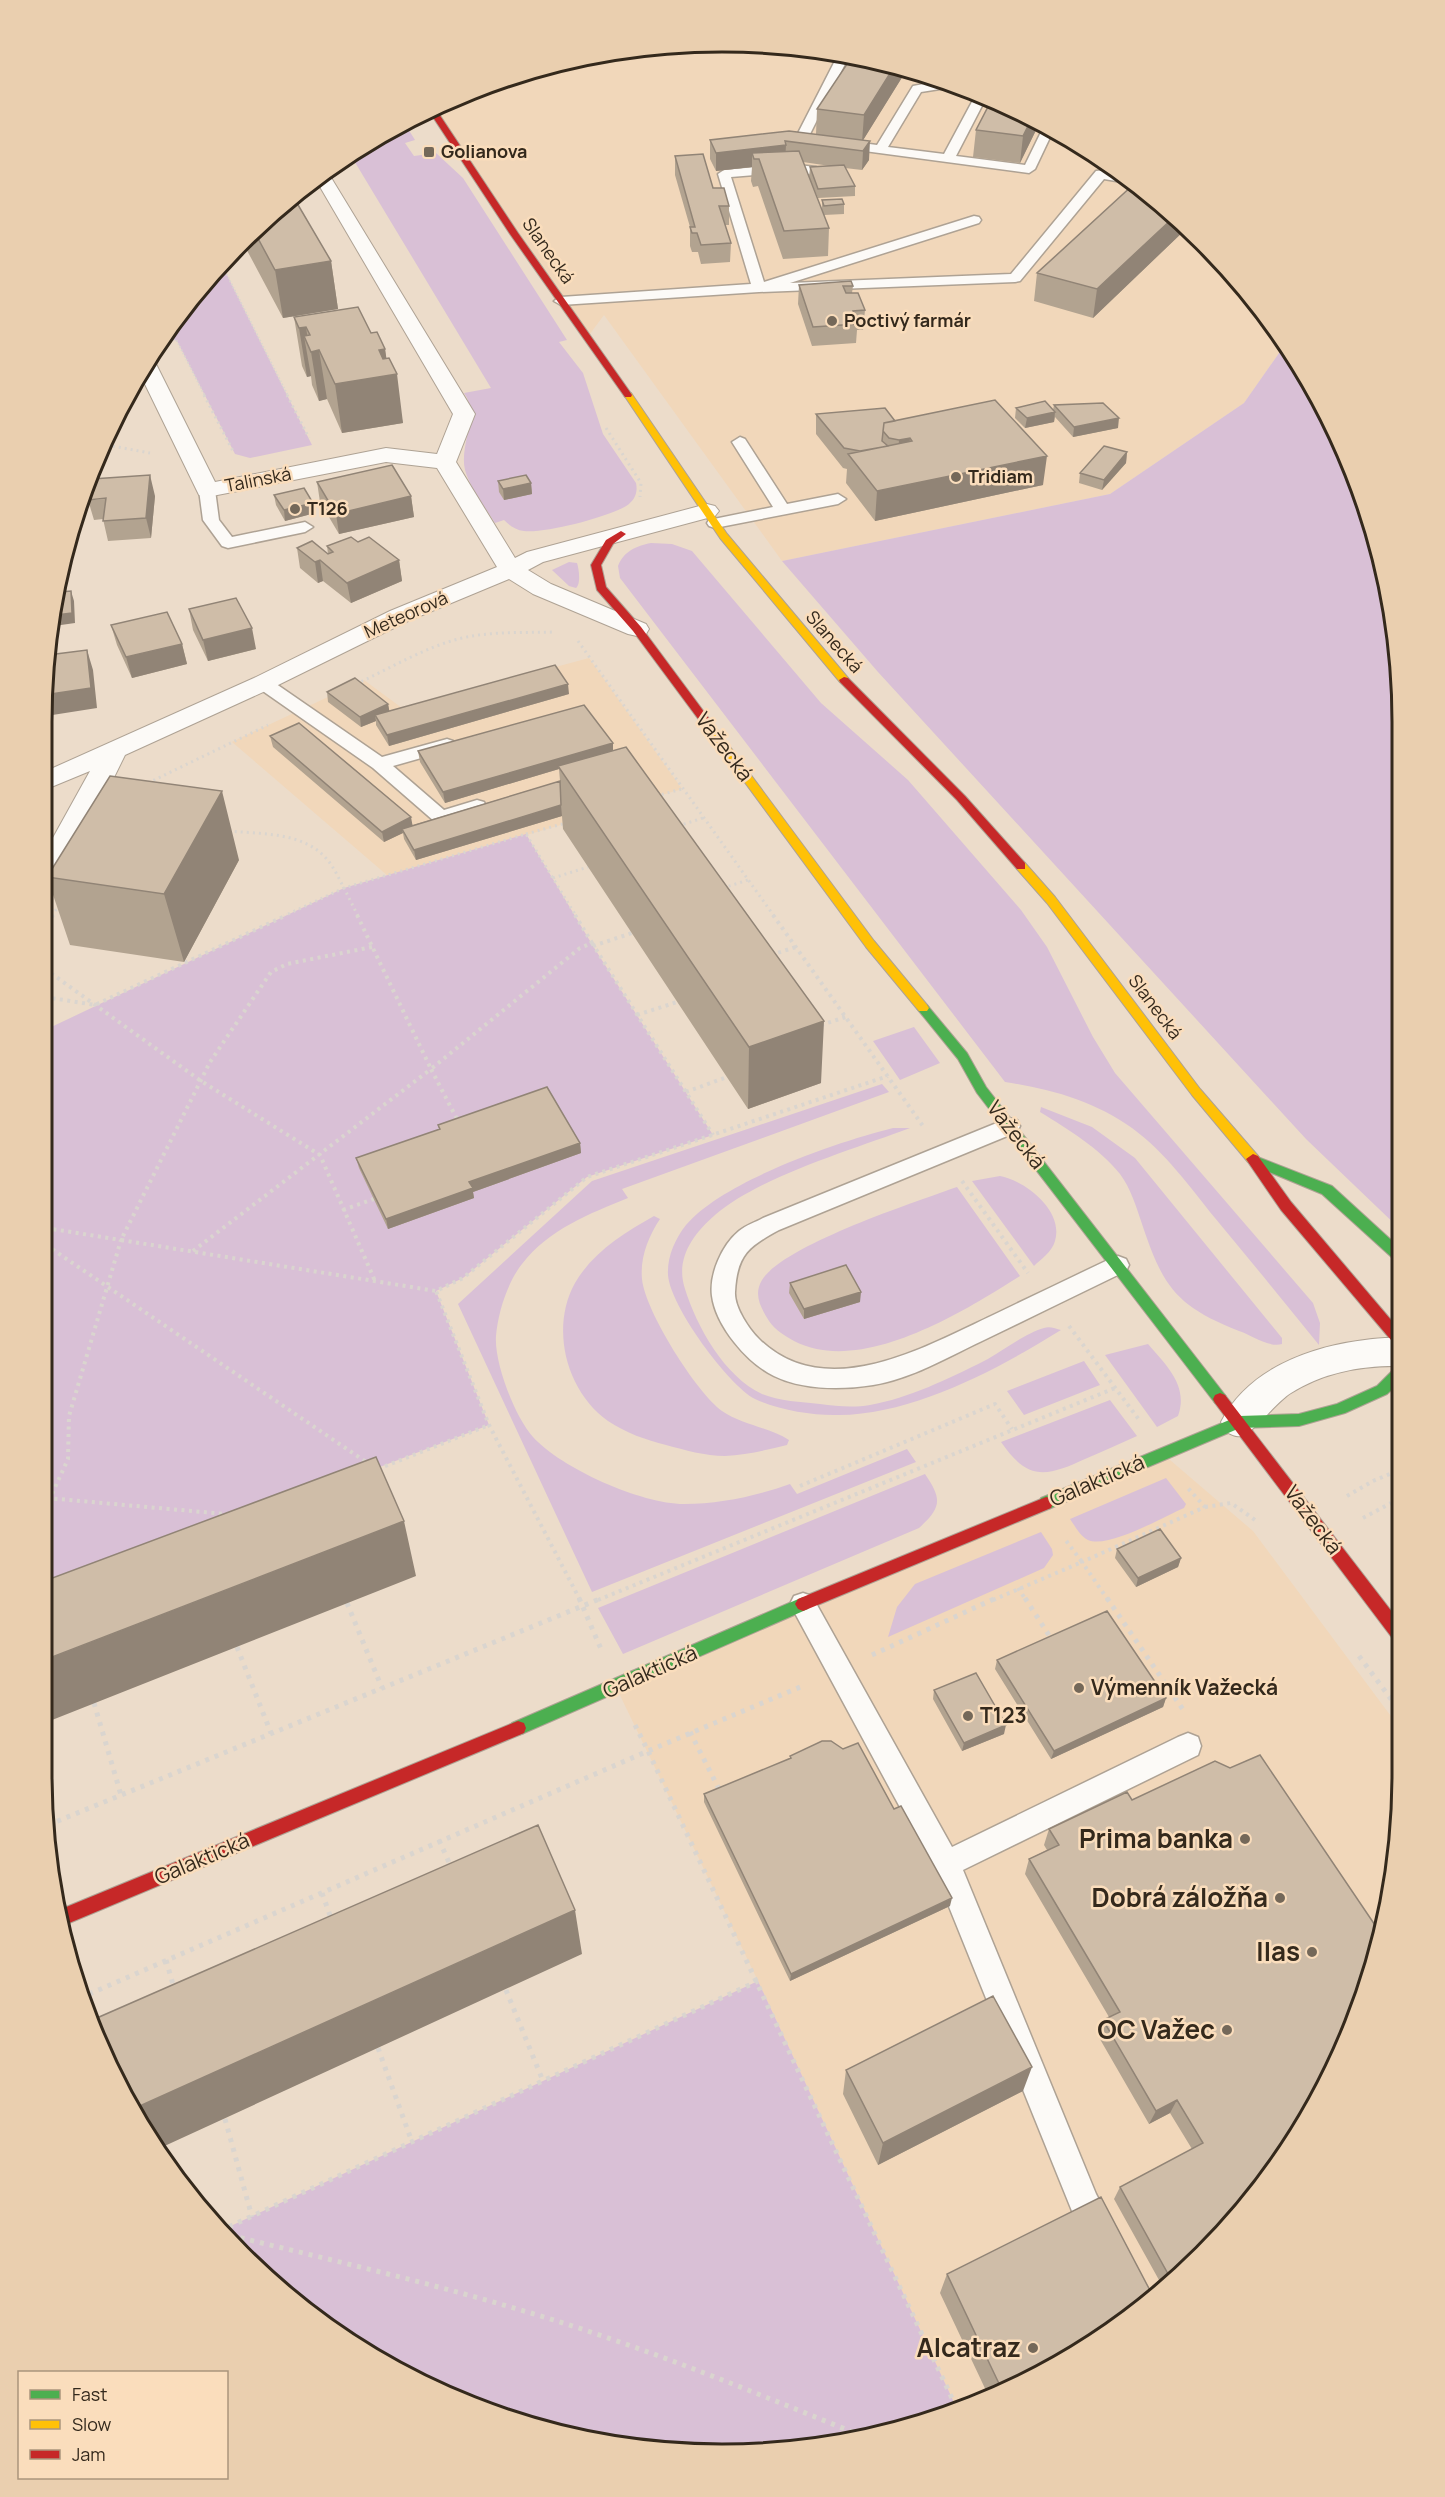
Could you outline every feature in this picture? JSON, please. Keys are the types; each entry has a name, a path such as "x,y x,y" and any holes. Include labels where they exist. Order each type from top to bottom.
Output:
{"street":[{"name":"Slanecká","path":"437,117 711,517 787,614 845,682 961,798 1051,900 1196,1092 1254,1161 1286,1206 1392,1332"},
{"path":"326,182 464,414 446,462 510,568 542,589 637,629"},
{"name":"Talinská","path":"150,374 193,457 207,490 386,455 446,462"},
{"name":"Meteorová","path":"52,778 263,683 399,616 493,578 535,557 621,534 711,517"},
{"name":"Važecká","path":"621,534 609,542 596,565 601,588 637,629 870,945 963,1056 981,1090 1119,1265 1392,1626"},
{"path":"52,865 82,814 115,749"},
{"name":"Slanecká","path":"1254,1161 1327,1190 1392,1250"},
{"name":"Galaktická","path":"1239,1422 1267,1390 1328,1361 1370,1352 1392,1352"},
{"name":"Galaktická","path":"67,1915 616,1687 803,1604 1239,1422 1279,1423 1324,1416 1384,1389 1392,1380"}],"lane":[{"path":"839,63 801,139 1029,169 1045,135"},
{"path":"880,150 917,89 933,86"},
{"path":"948,159 977,103"},
{"path":"759,288 724,174 789,168 816,171"},
{"path":"561,301 759,288 1015,278 1104,172"},
{"path":"759,288 974,220"},
{"path":"740,442 782,509"},
{"path":"207,490 211,520 228,543 305,527"},
{"path":"711,517 762,515 838,499"},
{"path":"263,683 379,764 441,817 498,800"},
{"path":"379,764 466,739"},
{"path":"1009,1126 771,1224 747,1237 725,1269 723,1296 731,1317 746,1341 762,1358 783,1370 802,1375 832,1378 874,1375 918,1361 1119,1265"},
{"path":"803,1604 946,1864 1085,2205 1113,2258"},
{"path":"946,1864 1188,1746"}],"path":[{"path":"226,273 312,445"},
{"path":"605,423 608,433 641,483 642,490 638,500"},
{"path":"571,632 942,1153 1176,1475 1205,1507"},
{"path":"649,799 682,789"},
{"path":"670,828 703,818"},
{"path":"52,999 95,1005 344,888 571,821"},
{"path":"228,831 300,841 322,854 333,867 461,1128"},
{"path":"526,834 592,944 713,1135"},
{"path":"553,878 588,867"},
{"path":"714,890 748,880"},
{"path":"192,1252 431,1069 580,948 632,933"},
{"path":"52,1492 68,1459 69,1416 106,1286 122,1240 210,1062 271,972 287,964 372,947"},
{"path":"762,958 796,947"},
{"path":"52,974 201,1082 320,1155 375,1282"},
{"path":"637,1015 677,1002"},
{"path":"817,1027 846,1017"},
{"path":"52,1229 436,1291 463,1278 587,1177 888,1076"},
{"path":"686,1092 728,1077"},
{"path":"343,1210 374,1199"},
{"path":"52,1249 377,1469"},
{"path":"436,1291 489,1425 583,1605"},
{"path":"54,1822 1115,1388"},
{"path":"800,1486 995,1404 1012,1429"},
{"path":"367,1473 489,1425"},
{"path":"1339,1500 1392,1473"},
{"path":"52,1498 230,1515"},
{"path":"1184,1712 1082,1562 1205,1507 1231,1503 1262,1527"},
{"path":"1357,1522 1390,1503"},
{"path":"1018,1588 1053,1642"},
{"path":"347,1603 382,1688"},
{"path":"237,1647 271,1733"},
{"path":"94,1703 121,1796"},
{"path":"690,1732 721,1794"},
{"path":"89,1994 648,1750 954,2403"},
{"path":"439,1840 456,1878"},
{"path":"321,1893 336,1932"},
{"path":"166,1960 175,1990"},
{"path":"230,2228 758,1981"},
{"path":"506,1990 543,2081"},
{"path":"378,2048 412,2142"},
{"path":"225,2119 252,2217"},
{"path":"238,2236 460,2294 607,2337 852,2432"}],"shaded area":[{"path":"722,52 810,58 896,75 979,104 1058,142 1095,165 1130,191 1196,249 1226,281 1281,351 1244,403 1110,494 782,561 604,315 587,338 437,117 507,88 592,65 635,58"},
{"path":"409,131 415,140 405,143 414,156 436,153 463,178 567,340 559,342 583,373 603,434 636,483 634,498 629,504 609,514 546,530 518,530 504,520 495,523 467,477 464,460 470,411 464,393 491,388 355,162"},
{"path":"226,273 312,445 250,458 235,454 177,341 173,340"},
{"path":"1281,351 1323,426 1341,466 1370,549 1380,592 1387,635 1392,722 1392,1221 1306,1139 878,672 782,561 1110,494 1244,403"},
{"path":"651,543 672,544 692,551 821,703 908,780 1021,910 1047,947 1093,1037 1115,1073 1313,1303 1320,1323 1319,1345 1176,1170 1144,1137 1103,1110 1087,1103 1039,1088 1005,1082 620,578 618,566 624,556 636,548"},
{"path":"569,562 577,563 578,566 579,580 576,588 569,586 552,570"},
{"path":"589,658 682,789 388,876 232,742 364,680 402,708"},
{"path":"526,834 593,946 713,1135 587,1177 463,1278 436,1291 489,1425 52,1593 52,1027 344,888"},
{"path":"914,1027 940,1063 900,1080 873,1041"},
{"path":"882,1084 889,1092 622,1189 628,1198 570,1224 544,1241 522,1264 512,1280 499,1318 496,1347 502,1375 519,1417 533,1437 546,1449 562,1461 603,1482 646,1498 697,1504 738,1498 790,1484 797,1494 907,1449 916,1462 592,1592 458,1304 592,1181"},
{"path":"1041,1107 1092,1127 1135,1158 1282,1338 1282,1344 1266,1343 1200,1313 1186,1303 1165,1279 1157,1264 1133,1198 1120,1174 1093,1147 1040,1112"},
{"path":"893,1128 910,1128 808,1165 757,1188 715,1215 693,1239 682,1267 685,1289 697,1319 724,1363 748,1386 762,1394 790,1401 851,1407 864,1406 899,1398 942,1381 984,1361 1037,1330 1048,1327 1061,1330 983,1374 955,1387 897,1407 868,1413 829,1415 785,1409 755,1399 730,1378 716,1362 689,1324 671,1289 668,1275 669,1262 678,1236 703,1209 726,1193 753,1179 813,1153"},
{"path":"1000,1176 1021,1184 1031,1191 1041,1199 1054,1219 1056,1230 1054,1245 1034,1266 972,1181"},
{"path":"957,1187 1020,1276 941,1322 880,1345 850,1351 821,1350 794,1341 777,1330 769,1321 761,1306 758,1291 762,1280 775,1267 822,1239"},
{"path":"654,1216 660,1219 646,1248 642,1263 642,1279 652,1310 673,1350 699,1387 722,1411 738,1420 789,1440 787,1445 725,1456 680,1449 629,1433 608,1421 593,1408 582,1393 566,1358 563,1339 564,1319 575,1283 600,1253 621,1236"},
{"path":"1148,1344 1174,1377 1180,1395 1181,1405 1178,1416 1157,1427 1105,1355"},
{"path":"1084,1361 1100,1385 1024,1415 1007,1391"},
{"path":"1110,1400 1137,1436 1071,1465 1048,1472 1038,1472 1020,1464 1001,1442"},
{"path":"1163,1454 1253,1531 1392,1718 1391,1818 1387,1862 1370,1948 1357,1990 1325,2065 1271,2158 1254,2182 1196,2248 1164,2278 1095,2332 1019,2375 954,2403 758,1981 616,1687"},
{"path":"925,1474 937,1497 937,1502 932,1514 919,1528 623,1654 598,1608"},
{"path":"1166,1478 1186,1504 1184,1508 1136,1531 1097,1542 1085,1538 1070,1519"},
{"path":"1041,1532 1052,1549 1053,1555 1044,1568 888,1637 897,1607 915,1584"},
{"path":"758,1981 954,2403 896,2422 853,2432 766,2443 679,2443 635,2439 549,2422 466,2393 387,2355 350,2332 315,2306 281,2278 229,2227"}],"building":[{"path":"847,64 890,74 864,115 817,109"},
{"path":"987,108 1028,126 1023,136 976,130"},
{"path":"789,131 870,141 863,151 785,141 786,145 716,153 710,140"},
{"path":"799,151 829,228 784,231 759,159 754,159 752,153"},
{"path":"703,154 713,188 724,188 729,206 719,206 731,243 701,245 697,233 692,233 690,227 695,227 675,156"},
{"path":"844,165 855,186 818,189 810,167"},
{"path":"1128,190 1168,223 1097,289 1037,273"},
{"path":"842,199 844,204 824,206 822,200"},
{"path":"298,205 331,261 275,270 259,240"},
{"path":"851,281 853,286 843,286 846,293 858,293 865,310 853,311 857,324 813,327 799,285"},
{"path":"358,307 371,333 377,332 385,349 379,350 383,359 389,358 397,374 335,384 319,350 311,352 304,336 310,335 306,327 299,328 294,317"},
{"path":"995,400 1047,456 877,491 848,454 912,441 910,438 899,440 889,438 883,431 884,423"},
{"path":"1045,401 1055,412 1027,418 1016,408"},
{"path":"1103,403 1119,418 1074,427 1054,405"},
{"path":"885,408 895,421 884,423 882,441 888,446 860,451 844,448 816,414"},
{"path":"1104,446 1127,452 1104,480 1080,473"},
{"path":"392,465 411,496 336,514 317,482"},
{"path":"150,475 146,518 103,521 106,498 91,500 99,479"},
{"path":"526,475 531,483 503,489 498,481"},
{"path":"304,488 313,503 284,510 274,495"},
{"path":"351,537 358,542 369,537 399,560 347,583 320,560 315,562 297,548 312,541 328,554 333,552 327,546"},
{"path":"71,591 72,613 61,614 65,592"},
{"path":"236,598 252,628 203,640 189,609"},
{"path":"167,612 182,644 126,657 111,625"},
{"path":"87,650 91,688 53,694 56,654"},
{"path":"555,665 568,684 387,735 375,715"},
{"path":"355,678 388,704 360,717 327,692"},
{"path":"584,705 613,743 443,792 418,751"},
{"path":"299,723 411,817 382,832 270,736"},
{"path":"626,747 824,1021 749,1047 558,766"},
{"path":"110,776 222,791 164,894 52,878 52,869"},
{"path":"560,781 561,805 414,850 402,829"},
{"path":"547,1087 580,1143 469,1182 473,1188 386,1219 356,1158 440,1129 438,1125"},
{"path":"846,1265 861,1292 804,1309 790,1283"},
{"path":"376,1457 404,1521 52,1657 52,1578"},
{"path":"1160,1529 1181,1558 1138,1578 1117,1549"},
{"name":"Výmenník Važecká","path":"1107,1611 1166,1698 1054,1751 997,1660"},
{"name":"T123","path":"976,1673 1006,1725 964,1743 934,1690"},
{"path":"822,1741 831,1741 843,1749 858,1743 894,1809 901,1806 952,1898 791,1974 704,1794 791,1758 790,1756"},
{"name":"OC Važec","path":"1260,1755 1375,1925 1357,1990 1341,2031 1303,2110 1280,2147 1254,2182 1226,2216 1168,2274 1120,2187 1203,2143 1177,2100 1156,2111 1103,2020 1120,2012 1029,1859 1059,1845 1049,1829 1127,1792 1132,1800 1215,1761 1230,1768"},
{"path":"538,1825 575,1910 140,2106 99,2017"},
{"path":"993,1996 1032,2067 883,2143 846,2070"},
{"path":"1101,2197 1150,2290 1095,2332 1058,2355 999,2384 947,2274"}],"traffic: fast":[{"path":"923,1008 963,1056 981,1090 1220,1399"},
{"path":"1255,1161 1327,1190 1392,1249"},
{"path":"1046,1503 1239,1422 1299,1420 1340,1409 1382,1390 1392,1380"},
{"path":"518,1728 803,1604"}],"traffic: slow":[{"path":"628,395 723,536 844,680"},
{"path":"706,722 870,944 923,1008"},
{"path":"1021,866 1051,900 1196,1092 1253,1159"}],"traffic: jam":[{"path":"437,117 514,234 628,395"},
{"path":"621,534 609,542 596,565 601,588 637,629 706,722"},
{"path":"844,680 961,798 1021,866"},
{"path":"1253,1159 1286,1206 1392,1331"},
{"path":"1220,1399 1392,1625"},
{"path":"803,1604 1046,1503"},
{"path":"67,1915 518,1728"}],"place":[{"name":"Golianova","path":"429,152"},
{"name":"Poctivý farmár","path":"832,321"},
{"name":"Tridiam","path":"956,477"},
{"name":"T126","path":"295,509"},
{"name":"Výmenník Važecká","path":"1079,1688"},
{"name":"T123","path":"968,1716"},
{"name":"Prima banka","path":"1245,1839"},
{"name":"Dobrá záložňa","path":"1280,1898"},
{"name":"Ilas","path":"1312,1952"},
{"name":"OC Važec","path":"1227,2030"},
{"name":"Alcatraz","path":"1033,2348"}]}
